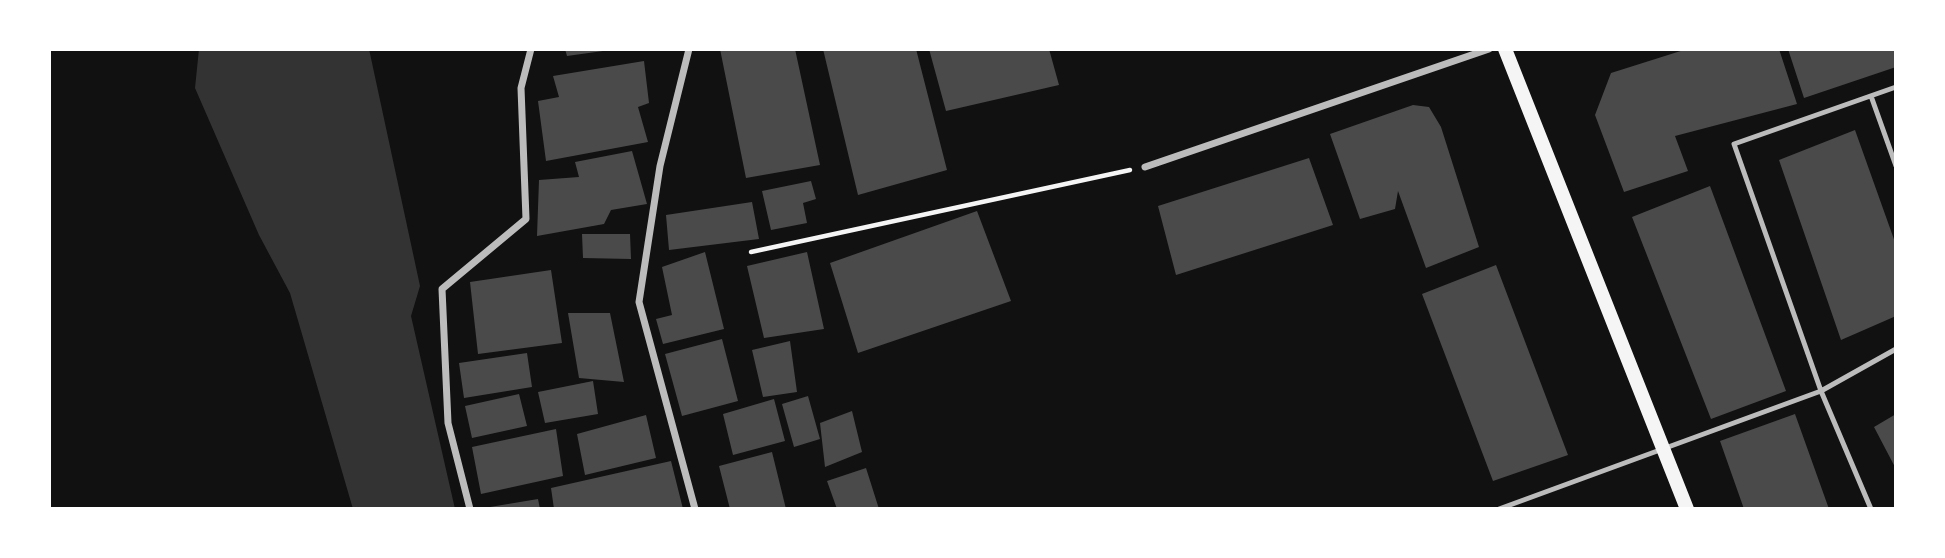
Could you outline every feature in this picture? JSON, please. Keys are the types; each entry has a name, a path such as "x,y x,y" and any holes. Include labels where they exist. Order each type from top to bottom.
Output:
{"main road":[{"path":"1505,49 1687,509"}],"street":[{"path":"470,509 448,424 442,289 526,219 521,89 531,49"},
{"path":"689,49 660,166 639,302 695,509"},
{"path":"1145,167 1489,49"}],"lane":[{"path":"1871,509 1821,391 1734,144 1896,87"},
{"path":"1871,96 1896,166"},
{"path":"1499,509 1821,391 1896,349"}],"path":[{"path":"751,252 1145,167"}],"shaded area":[{"path":"199,49 369,49 420,286 411,316 455,509 353,509 290,293 259,235 195,88"}],"building":[{"path":"565,49 603,49 603,51 567,56"},
{"path":"720,49 795,49 820,165 746,178"},
{"path":"823,49 916,49 947,170 858,195"},
{"path":"929,49 1049,49 1059,85 946,111"},
{"path":"1687,49 1779,49 1797,104 1675,136 1688,171 1624,192 1595,115 1611,73"},
{"path":"1788,49 1896,49 1896,67 1804,98"},
{"path":"644,61 649,103 638,107 648,142 546,161 538,101 559,97 553,76"},
{"path":"1413,105 1429,107 1441,127 1479,247 1426,268 1398,191 1395,209 1360,219 1330,134"},
{"path":"1855,130 1896,245 1896,316 1841,340 1779,160"},
{"path":"632,151 647,204 611,210 604,224 537,236 539,180 579,177 575,162"},
{"path":"1309,158 1333,225 1176,275 1158,206"},
{"path":"811,181 816,199 803,203 807,223 771,230 762,191"},
{"path":"1710,186 1786,391 1711,419 1632,217"},
{"path":"752,202 759,239 669,250 666,215"},
{"path":"977,211 1011,301 858,353 830,263"},
{"path":"582,234 630,234 631,259 583,258"},
{"path":"705,252 724,329 663,344 656,319 672,315 662,267"},
{"path":"807,252 824,329 764,338 747,266"},
{"path":"1496,265 1568,455 1493,481 1422,294"},
{"path":"551,270 562,343 478,354 470,282"},
{"path":"568,313 610,313 624,382 579,378"},
{"path":"722,339 738,401 682,416 665,354"},
{"path":"790,341 797,392 763,397 752,350"},
{"path":"527,353 532,387 464,398 459,363"},
{"path":"593,381 598,414 545,423 538,392"},
{"path":"519,394 527,426 472,438 465,406"},
{"path":"808,396 820,439 794,447 782,404"},
{"path":"774,399 785,441 733,455 723,414"},
{"path":"852,411 862,452 825,467 820,423"},
{"path":"1795,414 1829,509 1744,509 1720,441"},
{"path":"1896,414 1896,469 1874,427"},
{"path":"646,415 656,458 585,475 577,434"},
{"path":"556,429 563,476 481,494 472,447"},
{"path":"772,452 786,509 730,509 719,466"},
{"path":"671,461 683,509 554,509 551,488"},
{"path":"866,468 879,509 837,509 827,481"},
{"path":"538,499 540,509 484,509 484,508"}]}
